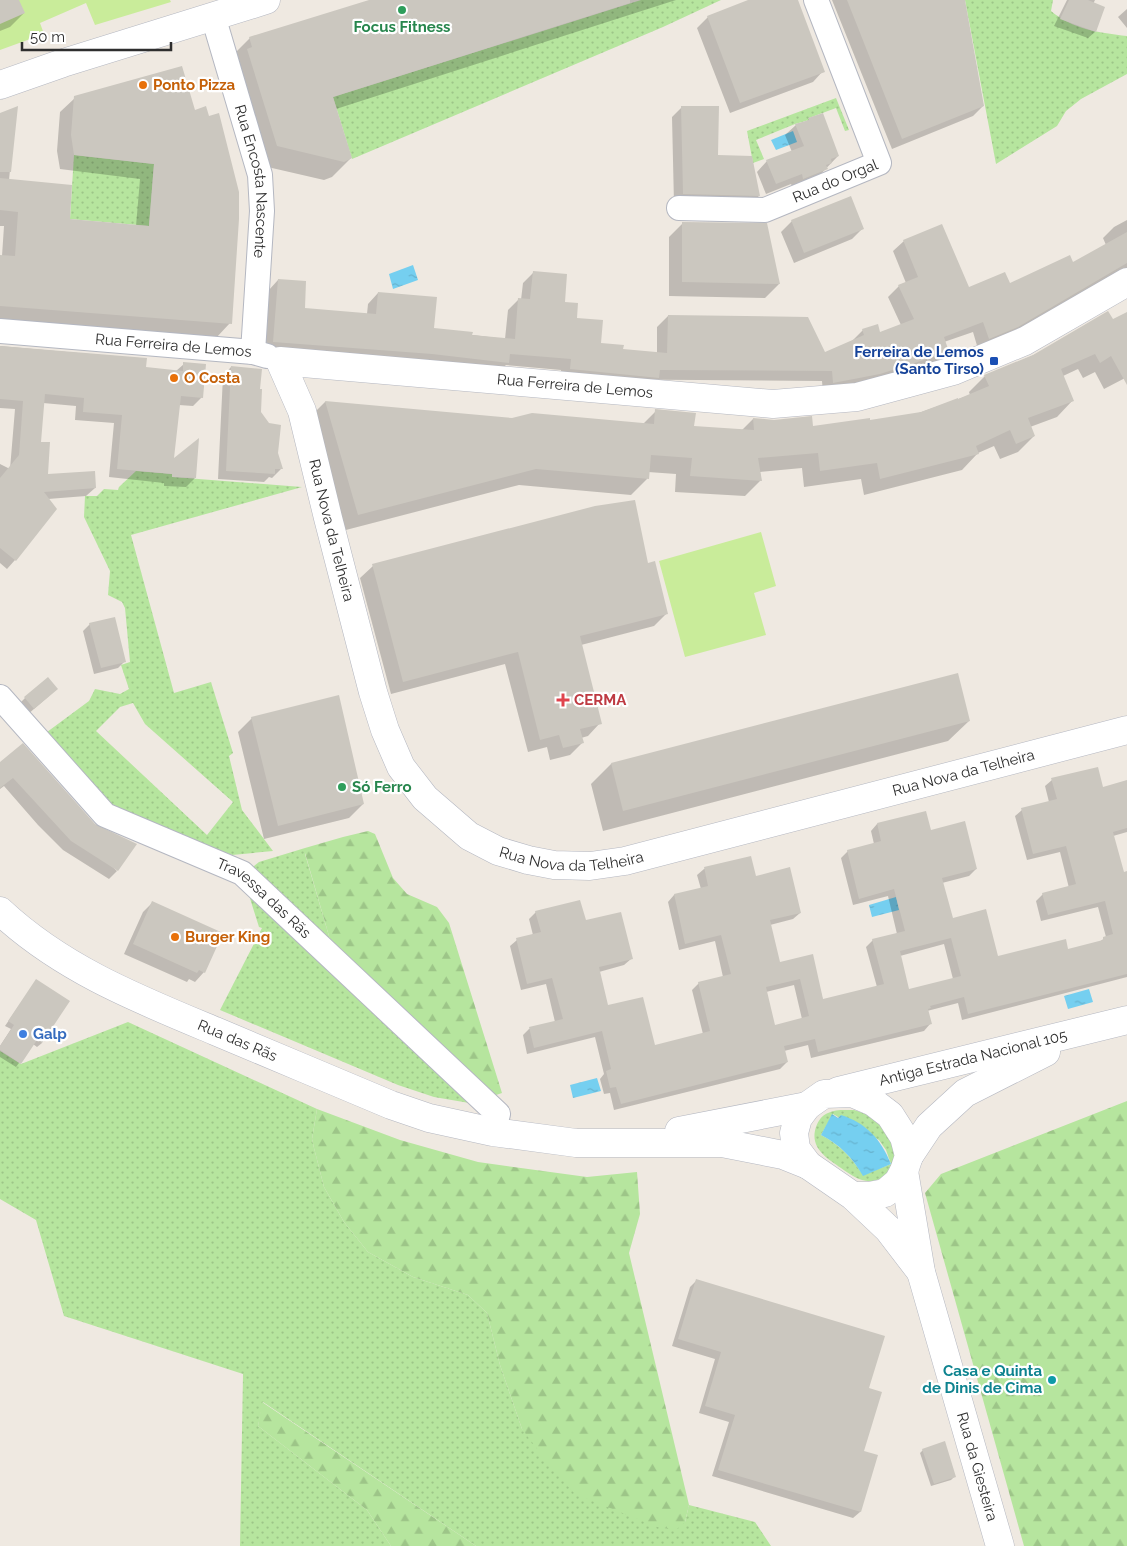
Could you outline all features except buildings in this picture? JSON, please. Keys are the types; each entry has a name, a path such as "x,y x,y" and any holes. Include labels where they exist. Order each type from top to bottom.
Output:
{"main road":[{"path":"0,85 63,63 266,0"},
{"name":"Rua Ferreira de Lemos","path":"280,361 773,404 858,397 953,371 1026,341 1127,282"},
{"name":"Rua Nova da Telheira","path":"280,361 302,411 328,518 385,730 402,768 425,798 469,836 498,851 554,865 590,866 625,861 1127,730"},
{"path":"302,411 312,383 319,374 339,366"},
{"name":"Rua das Rãs","path":"0,911 10,921 64,961 140,1000 391,1105 429,1118 493,1132"},
{"name":"Antiga Estrada Nacional 105","path":"629,1142 816,1100 1124,1021"},
{"name":"Antiga Estrada Nacional 105","path":"906,1164 929,1126 965,1093 1034,1057 1124,1021"},
{"path":"852,1094 873,1102 890,1115 904,1137 921,1272 888,1229 853,1196 808,1165 796,1149 794,1133 798,1118 816,1100 852,1094"},
{"name":"Antiga Estrada Nacional 105","path":"493,1132 576,1143 722,1143 783,1155 808,1165"},
{"path":"853,1196 870,1196 885,1193 898,1182 906,1164"},
{"name":"Rua da Giesteira","path":"921,1272 1000,1546"}],"street":[{"name":"Rua do Orgal","path":"679,208 765,210 879,164 816,0"},
{"name":"Rua Encosta Nascente","path":"213,16 260,175 262,211 253,352"},
{"name":"Rua Ferreira de Lemos","path":"0,331 253,352 280,361"},
{"name":"Travessa das Rãs","path":"0,697 105,815 242,872 498,1114 493,1132"}],"green space":[{"path":"0,0 170,0 171,2 95,25 86,3 40,23 44,34 0,50"},
{"path":"641,0 721,0 663,27 352,159 333,97"},
{"path":"965,0 1053,0 1051,11 1068,22 1097,32 1127,36 1127,74 1081,99 1066,111 1057,126 996,164"},
{"path":"836,98 849,130 845,131 836,108 756,140 764,159 753,163 747,131"},
{"path":"74,155 154,164 149,226 70,219"},
{"path":"136,471 172,474 173,477 302,487 131,535 174,693 211,682 233,753 229,756 242,810 273,851 232,855 118,813 43,735 89,701 95,689 120,694 129,689 121,665 130,662 125,608 122,602 108,595 110,571 84,517 85,496 97,496 104,489 118,490","holes":["133,703 145,724 233,802 207,835 96,731 120,707"]},
{"path":"761,532 776,586 754,593 766,635 685,657 659,561"},
{"path":"368,831 375,834 393,878 407,894 437,907 449,923 502,1093 493,1096 331,943 305,848"},
{"path":"305,848 305,854 331,943 253,873 254,866 259,862"},
{"path":"247,889 481,1105 434,1097 398,1085 220,1010 262,928 259,927"},
{"path":"128,1022 317,1109 312,1139 314,1148 324,1187 344,1222 368,1252 413,1277 468,1295 487,1313 500,1365 522,1429 685,1522 689,1505 755,1522 771,1546 476,1546 263,1402 258,1426 367,1510 391,1546 240,1546 243,1374 64,1316 36,1220 0,1199 0,1051 21,1064"},
{"name":"Casa e Quinta de Dinis de Cima","path":"1127,1101 1127,1546 1024,1546 925,1193 941,1174"},
{"path":"317,1109 400,1140 478,1162 587,1177 637,1172 640,1214 629,1253 689,1505 685,1522 677,1529 660,1528 575,1494 548,1463 522,1429 500,1365 487,1313 468,1295 413,1277 368,1252 344,1222 324,1187 314,1148 312,1139"},
{"path":"854,1110 878,1121 889,1132 894,1144 894,1162 888,1173 877,1180 866,1181 851,1175 825,1156 817,1147 815,1141 816,1127 824,1115 834,1111","holes":["833,1114 879,1140 886,1150 891,1164 863,1175 845,1152 821,1135"]},
{"path":"262,1402 476,1546 391,1546 367,1510 258,1426"}],"water":[{"path":"793,131 797,142 776,150 771,140"},
{"path":"413,265 418,280 393,289 389,274"},
{"path":"896,897 899,910 872,917 869,905"},
{"path":"1089,989 1093,1002 1068,1009 1064,996"},
{"path":"597,1078 601,1091 573,1098 570,1085"},
{"path":"832,1114 838,1118 841,1115 850,1118 865,1127 882,1147 891,1164 863,1176 845,1152 821,1135"}],"place":[{"name":"Focus Fitness","path":"402,10"},
{"name":"Ponto Pizza","path":"143,85"},
{"name":"Ferreira de Lemos (Santo Tirso)","path":"994,361"},
{"name":"O Costa","path":"174,378"},
{"name":"CERMA","path":"563,700"},
{"name":"Só Ferro","path":"342,787"},
{"name":"Burger King","path":"175,937"},
{"name":"Galp","path":"23,1034"},
{"name":"Casa e Quinta de Dinis de Cima","path":"1052,1380"}]}
